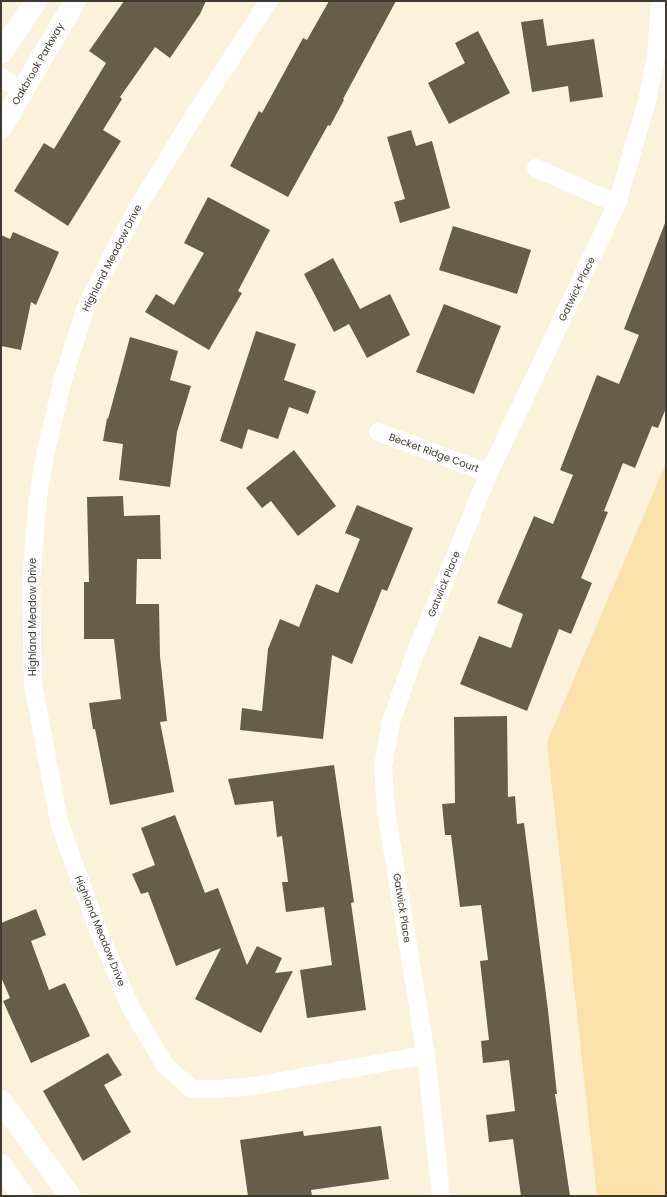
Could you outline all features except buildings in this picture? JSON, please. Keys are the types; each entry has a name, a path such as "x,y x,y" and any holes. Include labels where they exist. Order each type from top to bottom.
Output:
{"street":[{"path":"1,53 25,20 36,1"},
{"name":"Oakbrook Parkway","path":"1,128 75,1"},
{"name":"Highland Meadow Drive","path":"269,1 197,111 136,210 87,304 63,379 46,451 38,498 31,582 33,684 59,822 96,925 131,1008 165,1065 192,1089 219,1089 253,1086 426,1056"},
{"name":"Gatwick Place","path":"440,1196 426,1056 386,810 384,766 391,722 413,660 489,474 617,204 648,97 656,56 660,1"},
{"path":"1,77 22,91"},
{"path":"536,168 617,204"},
{"name":"Becket Ridge Court","path":"378,432 489,474"},
{"path":"1,1101 70,1196"},
{"path":"1,1165 23,1196"}],"shaded area":[{"path":"666,463 666,1196 597,1196 547,742"}]}
